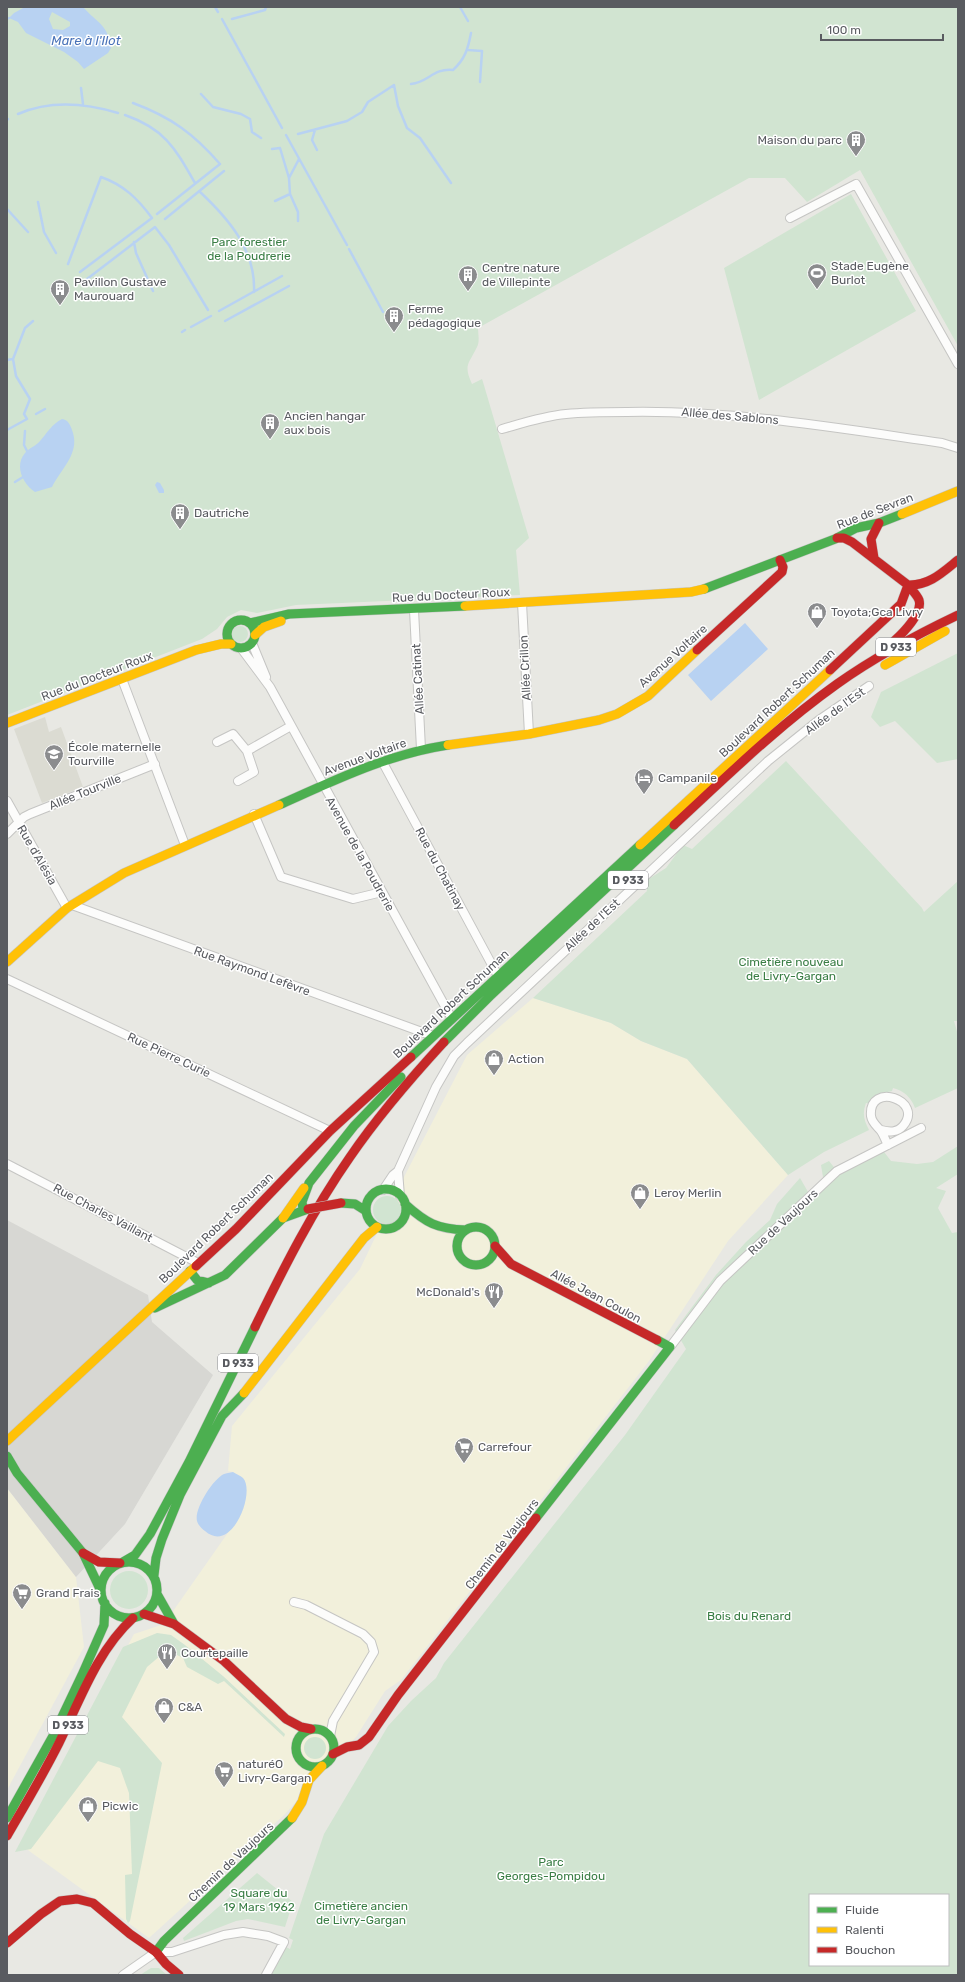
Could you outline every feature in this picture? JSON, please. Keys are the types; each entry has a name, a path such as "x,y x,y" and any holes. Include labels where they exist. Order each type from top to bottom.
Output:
{"main road":[{"name":"Rue de Sevran","path":"780,560 857,529 879,523 958,491"},
{"path":"874,558 870,545 871,535 879,523"},
{"path":"837,538 844,538 852,542 874,558 908,585 919,599 920,608 916,617 906,630 894,642 876,653 865,666"},
{"name":"Rue du Docteur Roux","path":"250,623 279,615 414,610 691,592 706,588 780,560"},
{"name":"Avenue Voltaire","path":"7,962 69,906 124,873 322,785 382,761 421,749 529,734 599,720 617,714 648,696 782,572 783,567 780,560"},
{"path":"908,585 916,586 925,583 935,578 958,560"},
{"name":"Boulevard Robert Schuman","path":"7,1442 236,1229 330,1131 902,604 908,585"},
{"name":"Rue du Docteur Roux","path":"254,639 259,630 270,624 311,614"},
{"name":"D 933","path":"121,1563 133,1556 146,1541 166,1505 297,1246 332,1184 385,1109 434,1051 490,996 751,755 801,712 837,684 865,666 911,638 958,615"},
{"path":"238,620 250,623 254,627 254,639 247,647 241,648 231,644 227,636 227,631 231,623 238,620"},
{"name":"D 933","path":"297,1264 342,1184 392,1113 441,1057 496,1002 755,762 821,705 876,670 958,624"},
{"name":"Rue du Docteur Roux","path":"196,650 227,631"},
{"name":"Rue du Docteur Roux","path":"7,723 196,650 221,644 231,644"},
{"path":"146,1313 225,1275 283,1218 302,1190 354,1126 424,1055 434,1051"},
{"path":"305,1209 302,1202 309,1183"},
{"path":"345,1203 352,1199 373,1195 383,1190 391,1190 400,1196 405,1204 422,1219 446,1229 466,1230"},
{"path":"373,1195 368,1201 366,1212 368,1219 377,1227 390,1229 402,1221 422,1219"},
{"path":"283,1218 305,1209 345,1203 359,1205 366,1212"},
{"path":"402,1221 405,1213 405,1204"},
{"path":"222,1416 234,1405 364,1238 377,1227"},
{"path":"473,1227 484,1229 492,1236 495,1246 492,1257 475,1265 466,1262 460,1255 458,1244 459,1237 466,1230 473,1227"},
{"path":"446,1229 458,1244"},
{"name":"Allée Jean Coulon","path":"495,1246 512,1264"},
{"name":"Allée Jean Coulon","path":"488,1260 512,1264 670,1347"},
{"path":"190,1271 197,1280 209,1284"},
{"name":"Chemin de Vaujours","path":"333,1754 347,1747 359,1745 368,1738 398,1695 670,1347"},
{"name":"D 933","path":"154,1575 154,1565 157,1551 174,1509 236,1388"},
{"path":"7,1456 17,1473 83,1553 105,1603 116,1615 133,1618 144,1614 152,1605 157,1594 157,1585 154,1575 148,1568 141,1564 99,1562 83,1553"},
{"path":"7,1468 17,1473"},
{"path":"101,1591 106,1574 121,1563"},
{"path":"157,1594 174,1624"},
{"name":"D 933","path":"7,1818 53,1736 82,1675 104,1625 105,1603"},
{"path":"144,1614 174,1624 224,1661 286,1719 301,1727 318,1729 331,1739 347,1747"},
{"name":"D 933","path":"7,1836 59,1743 90,1679 115,1635 124,1623 133,1618"},
{"path":"286,1719 297,1742 297,1752 309,1780"},
{"path":"297,1742 300,1736 311,1729"},
{"path":"302,1761 311,1767 322,1766 331,1759 333,1754 331,1739"},
{"name":"Chemin de Vaujours","path":"156,1952 164,1942 291,1821 302,1802 309,1780 322,1766"},
{"path":"7,1943 41,1914 60,1901 77,1899 93,1903 130,1934 156,1952 166,1964 179,1975"}],"street":[{"path":"790,218 856,184 958,364"},
{"name":"Allée des Sablons","path":"502,429 540,418 567,414 659,411 763,417 942,443 958,448"},
{"name":"Allée Crillon","path":"522,603 529,734"},
{"name":"Allée Catinat","path":"414,610 421,749"},
{"name":"Avenue de la Poudrerie","path":"254,639 270,688"},
{"name":"Avenue de la Poudrerie","path":"241,648 247,654 270,688 452,1019"},
{"path":"122,679 185,845"},
{"name":"Allée de l'Est","path":"383,1190 393,1175 398,1171 436,1087 454,1056 768,761 824,717 869,686"},
{"path":"246,751 291,726"},
{"path":"217,742 233,734 246,751 254,772 238,781"},
{"name":"Rue du Chatinay","path":"382,761 498,976"},
{"name":"Allée Tourville","path":"7,834 30,814 155,764"},
{"name":"Rue d'Alésia","path":"7,801 18,823 69,906"},
{"path":"254,814 281,877 353,899 382,892"},
{"name":"Rue Raymond Lefèvre","path":"69,906 433,1036"},
{"name":"Rue Pierre Curie","path":"7,980 330,1131"},
{"path":"891,1096 899,1098 904,1104 907,1117 904,1125 898,1130 890,1132 881,1130 874,1125 871,1117 872,1109 875,1103 881,1098 891,1096"},
{"name":"Rue de Vaujours","path":"670,1347 720,1281 837,1171 918,1130 907,1117"},
{"path":"881,1130 888,1145"},
{"name":"Rue Charles Vaillant","path":"7,1164 198,1263"},
{"name":"Allée de l'Est","path":"398,1171 400,1196"},
{"path":"294,1602 306,1605 363,1634 371,1642 373,1647 374,1652 333,1721 331,1739"},
{"path":"123,1975 147,1960 156,1952 172,1952 224,1935 243,1932 268,1936 284,1942 266,1975"}],"shaded area":[{"name":"École maternelle Tourville","path":"45,717 49,732 61,727 83,787 42,803 14,729"},
{"path":"533,998 611,1023 641,1041 687,1059 788,1175 728,1241 649,1361 401,1680 385,1691 356,1737 284,1815 149,1938 21,1845 134,1634 164,1624 239,1517 233,1472 228,1471 232,1426 360,1269 405,1175 467,1055"},
{"path":"7,1220 148,1295 152,1322 213,1375 125,1524 76,1577 7,1488"},
{"path":"7,1488 76,1577 84,1647 7,1790"}],"green space":[{"name":"Parc forestier de la Poudrerie","path":"7,7 958,7 958,346 860,170 807,202 785,178 749,178 478,328 478,345 468,364 469,377 472,384 482,379 529,538 516,550 520,595 296,605 257,613 241,610 227,617 217,629 202,639 7,715"},
{"name":"Stade Eugène Burlot","path":"851,194 916,311 759,400 724,268"},
{"path":"240,626 246,628 248,634 246,640 240,642 234,640 232,634 234,628"},
{"path":"958,653 958,759 937,763 895,721 880,727 871,717 881,692"},
{"name":"Cimetière nouveau de Livry-Gargan","path":"786,761 922,908 924,912 958,881 958,1021 954,1021 958,1035 958,1088 915,1108 909,1098 897,1089 893,1088 892,1091 879,1094 870,1104 866,1103 864,1110 864,1117 869,1130 824,1152 788,1175 687,1059 641,1041 611,1023 533,998 647,891 644,882 666,868 683,845 692,849"},
{"name":"Bois du Renard","path":"958,1146 958,1174 936,1188 946,1191 938,1208 952,1233 958,1232 958,1975 270,1975 286,1947 290,1949 293,1940 289,1938 324,1834 388,1726 411,1701 436,1678 444,1663 625,1435 686,1349 675,1330 716,1275 746,1242 770,1220 777,1204 800,1178 811,1197 824,1183 821,1165 829,1161 837,1171 881,1148 891,1161 917,1164 933,1162"},
{"path":"387,1196 397,1200 401,1210 397,1220 387,1224 377,1220 373,1210 377,1200"},
{"path":"129,1571 142,1577 148,1590 142,1603 129,1609 116,1603 110,1590 116,1577"},
{"path":"157,1633 171,1635 185,1645 223,1676 285,1734 284,1737 224,1681 218,1684 187,1667 183,1658 167,1650 147,1667 122,1717 162,1763 130,1921 128,1923 126,1919 125,1875 132,1874 129,1793 120,1768 98,1761 31,1849 15,1852 123,1647"},
{"path":"315,1737 323,1740 326,1748 323,1756 315,1759 307,1756 304,1748 307,1740"},
{"name":"Square du 19 Mars 1962","path":"257,1873 293,1902 285,1927 248,1919 236,1921 184,1941 183,1938"},
{"path":"151,1968 159,1968 167,1975 140,1975"}],"water":[{"name":"Mare à l'Ilot","path":"25,7 83,7 105,29 110,40 111,48 108,53 84,69 78,62 64,52 26,33 18,22 9,18 14,13","holes":["52,12 70,22 70,26 63,30 53,29 49,19"]},
{"path":"62,419 66,420 72,430 74,446 72,453 52,487 35,492 24,480 21,474 20,463 25,453 38,443 52,426"},
{"path":"157,482 160,483 164,493 159,493 155,485"},
{"path":"745,623 768,649 711,701 688,675"},
{"path":"233,1472 243,1478 246,1485 244,1507 239,1519 232,1528 224,1535 215,1536 204,1530 198,1524 198,1509 205,1495 215,1482 224,1474"}],"waterway":[{"path":"215,7 218,12"},
{"path":"232,19 265,10 266,7"},
{"path":"460,7 468,21"},
{"path":"222,19 282,128"},
{"path":"411,84 422,81 441,71 453,70 465,53 469,44 471,33"},
{"path":"468,50 482,51 480,82"},
{"path":"298,134 347,121 362,112 368,102 394,85 398,106 407,128 420,138 451,183"},
{"path":"81,88 83,104"},
{"path":"201,94 213,107 241,114 250,119 252,132 261,138"},
{"path":"133,103 159,114 191,135 220,164 157,214"},
{"path":"18,114 42,107 68,104 93,107 118,113"},
{"path":"125,115 150,127 168,141 195,183"},
{"path":"315,130 312,140 317,150"},
{"path":"286,135 347,245"},
{"path":"272,149 280,148 289,178 290,194 298,212 298,221"},
{"path":"289,178 299,159"},
{"path":"165,219 224,171"},
{"path":"68,264 101,177 124,188 136,199 152,218 80,272"},
{"path":"199,191 220,212 238,236 250,262 254,292"},
{"path":"275,201 290,194"},
{"path":"38,202 44,232 56,253"},
{"path":"7,209 28,232"},
{"path":"87,279 155,227 169,245 208,310"},
{"path":"134,242 136,253 153,291"},
{"path":"349,249 383,312"},
{"path":"219,311 282,276"},
{"path":"225,321 289,286"},
{"path":"191,327 211,316"},
{"path":"7,430 27,419 24,414 30,399 16,376 13,359 25,328 33,321"},
{"path":"7,360 13,359"},
{"path":"36,414 45,409"},
{"path":"25,431 24,445 27,451"},
{"path":"15,482 23,477"}],"traffic: fast":[{"path":"704,589 835,539 856,528 879,523 902,514"},
{"path":"250,623 289,614 465,606"},
{"path":"241,620 247,621 251,624 254,628 255,634 254,640 251,644 247,647 241,648 235,647 231,644 228,640 227,634 228,628 231,624 235,621 241,620"},
{"path":"279,805 361,769 404,755 448,745"},
{"path":"444,1042 490,996 674,825"},
{"path":"411,1057 640,845"},
{"path":"303,1209 302,1202 309,1183 354,1126 401,1077"},
{"path":"386,1189 394,1191 400,1195 404,1201 406,1209 404,1217 400,1223 394,1227 386,1229 378,1227 372,1223 368,1217 366,1209 368,1201 372,1195 378,1191 386,1189"},
{"path":"341,1203 355,1204 366,1211"},
{"path":"405,1204 419,1216 432,1224 447,1228 466,1230"},
{"path":"155,1308 225,1275 283,1218 308,1209"},
{"path":"476,1227 486,1230 492,1236 495,1246 492,1256 486,1262 476,1265 466,1262 460,1256 457,1246 460,1236 466,1230 476,1227"},
{"path":"190,1271 197,1280 209,1283"},
{"path":"123,1562 135,1555 150,1534 189,1462 255,1327"},
{"path":"536,1518 670,1347 657,1340"},
{"path":"154,1575 156,1558 162,1539 180,1495 222,1416 244,1393"},
{"path":"7,1456 17,1473 83,1553 101,1591"},
{"path":"129,1562 140,1564 149,1570 155,1579 157,1590 155,1601 149,1610 140,1616 129,1618 118,1616 109,1610 103,1601 101,1590 103,1579 109,1570 118,1564 129,1562"},
{"path":"157,1594 174,1624"},
{"path":"7,1818 53,1736 82,1675 104,1625 105,1603"},
{"path":"311,1729 319,1729 326,1732 331,1737 334,1748 331,1759 326,1764 319,1767 311,1767 304,1764 299,1759 296,1752 296,1744 299,1737 304,1732 311,1729"},
{"path":"156,1952 164,1941 292,1818"}],"traffic: slow":[{"path":"902,514 958,491"},
{"path":"465,606 691,592 704,589"},
{"path":"255,635 264,627 281,621"},
{"path":"885,665 945,631"},
{"path":"7,723 196,650 221,644 231,644"},
{"path":"448,745 529,734 599,720 617,714 648,696 697,650"},
{"path":"640,845 830,670"},
{"path":"7,962 67,908 124,873 279,805"},
{"path":"283,1218 304,1188"},
{"path":"244,1393 364,1238 377,1227"},
{"path":"7,1441 196,1266"},
{"path":"292,1818 302,1802 309,1780 322,1766"}],"traffic: jam":[{"path":"874,558 871,539 879,523"},
{"path":"837,538 844,538 852,542 908,585 916,585 929,581 958,560"},
{"path":"697,650 782,572 783,567 780,560"},
{"path":"830,670 901,604 908,585"},
{"path":"894,641 911,622 918,611 919,600 908,585"},
{"path":"674,825 773,734 815,700 866,665 896,647 958,615"},
{"path":"255,1327 299,1240 336,1177 383,1112 444,1042"},
{"path":"196,1266 236,1229 330,1131 411,1057"},
{"path":"308,1209 341,1203"},
{"path":"495,1246 511,1264 657,1340"},
{"path":"333,1754 347,1747 359,1745 369,1737 398,1695 536,1518"},
{"path":"83,1553 99,1562 120,1563"},
{"path":"144,1614 174,1624 224,1661 286,1719 301,1727 311,1729"},
{"path":"7,1836 53,1755 82,1693 99,1661 120,1631 133,1618"},
{"path":"7,1943 41,1914 60,1901 77,1899 93,1903 130,1934 156,1952 166,1964 179,1975"}],"place":[{"name":"Maison du parc","path":"856,157"},
{"name":"Stade Eugène Burlot","path":"817,290"},
{"name":"Centre nature de Villepinte","path":"468,292"},
{"name":"Pavillon Gustave Maurouard","path":"60,306"},
{"name":"Ferme pédagogique","path":"394,333"},
{"name":"Ancien hangar aux bois","path":"270,440"},
{"name":"Dautriche","path":"180,530"},
{"name":"Toyota;Gca Livry","path":"817,629"},
{"name":"École maternelle Tourville","path":"54,771"},
{"name":"Campanile","path":"644,795"},
{"name":"Action","path":"494,1076"},
{"name":"Leroy Merlin","path":"640,1210"},
{"name":"McDonald's","path":"494,1309"},
{"name":"Carrefour","path":"464,1464"},
{"name":"Grand Frais","path":"22,1610"},
{"name":"Courtepaille","path":"167,1670"},
{"name":"C&A","path":"164,1724"},
{"name":"naturéO Livry-Gargan","path":"224,1788"},
{"name":"Picwic","path":"88,1823"}],"park label":[{"name":"Parc Georges-Pompidou","path":"551,1869"},
{"name":"Cimetière ancien de Livry-Gargan","path":"361,1913"}]}
